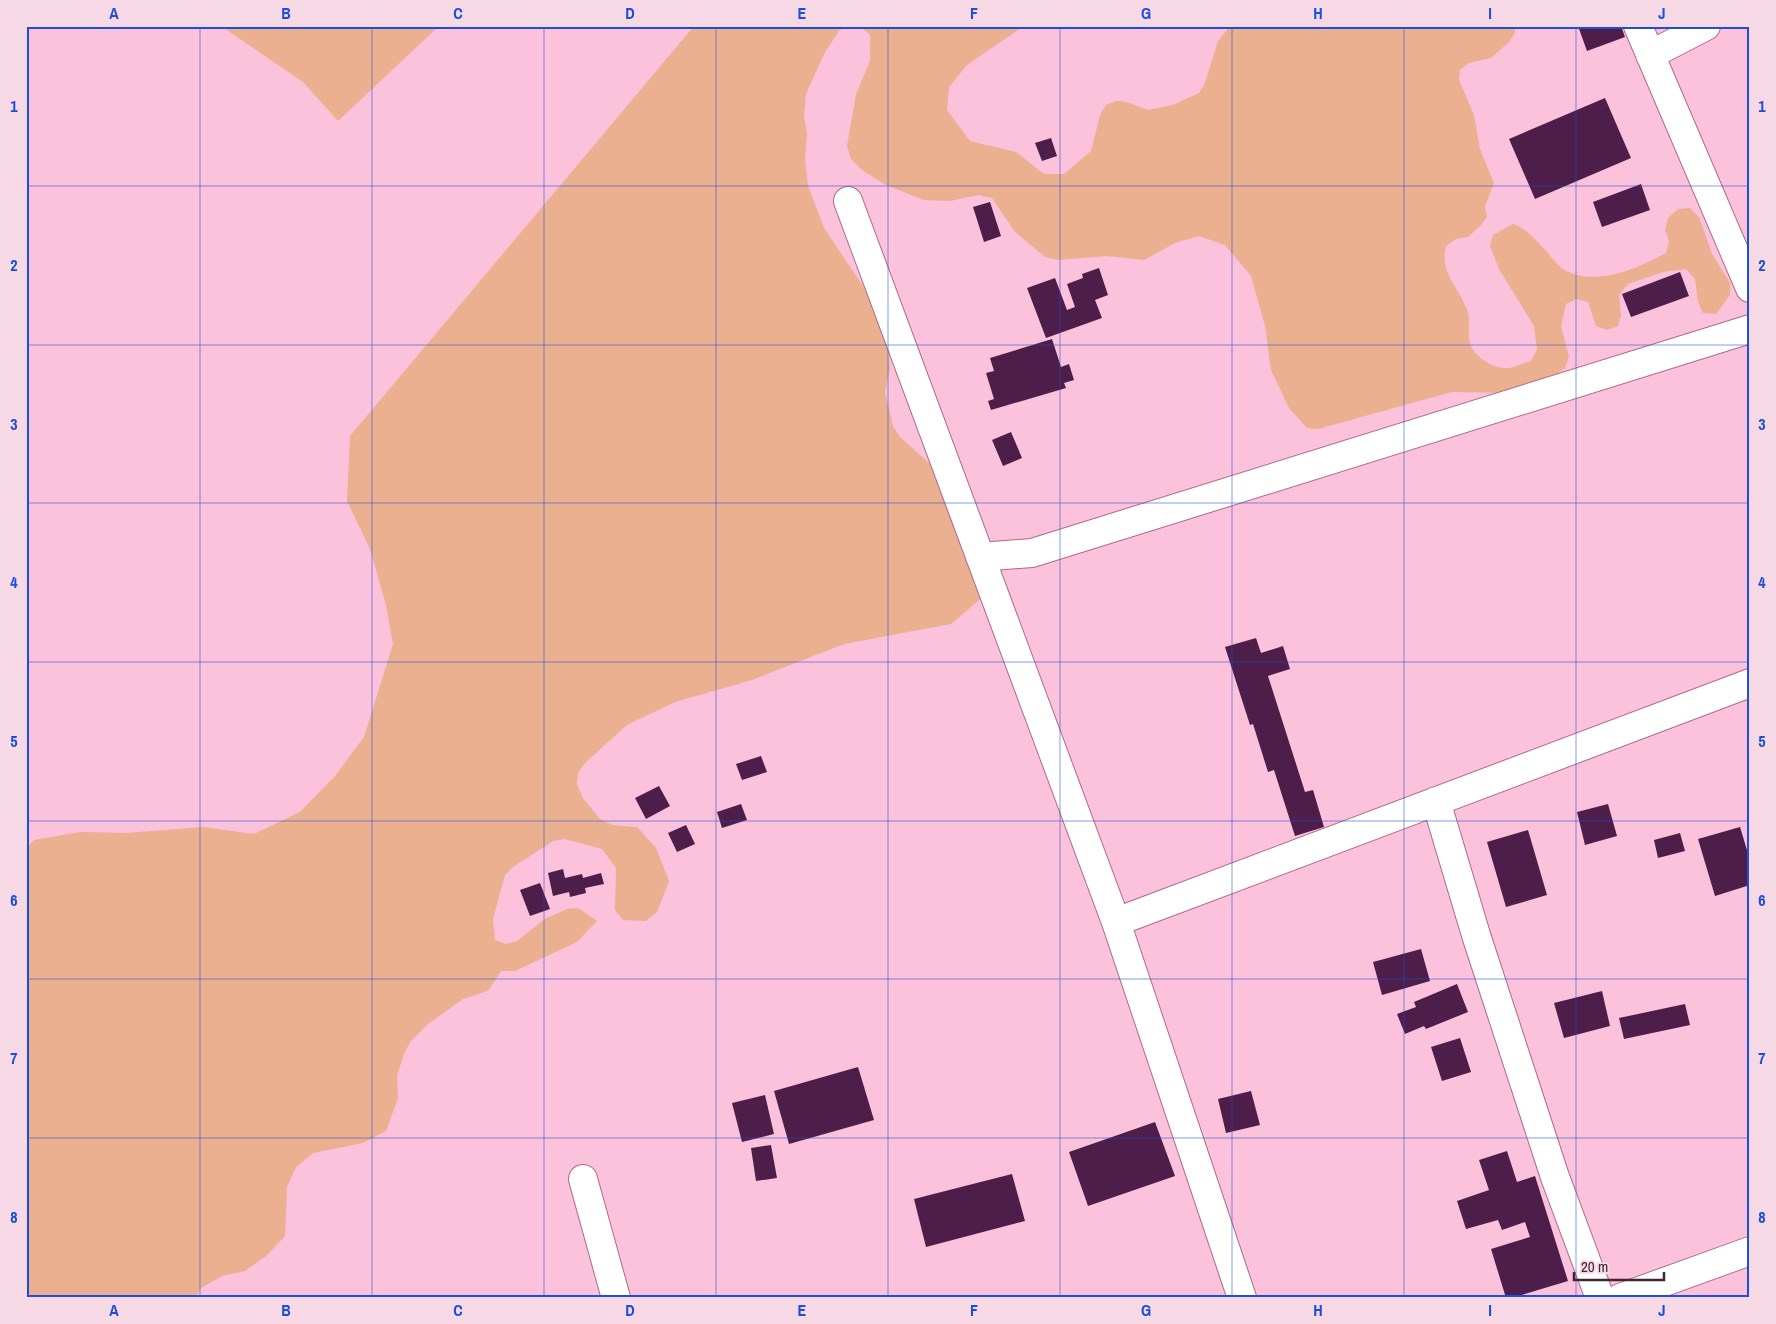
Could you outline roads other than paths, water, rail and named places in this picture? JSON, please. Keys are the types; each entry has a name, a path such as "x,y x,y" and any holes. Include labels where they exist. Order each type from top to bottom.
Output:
{"street":[{"path":"1638,26 1750,288"},
{"path":"1650,55 1706,26"},
{"path":"848,201 1116,922 1242,1298"},
{"path":"980,557 1032,553 1750,329"},
{"path":"1116,922 1750,683"},
{"path":"1436,801 1476,935 1555,1177 1600,1298"},
{"path":"583,1179 616,1298"},
{"path":"1620,1298 1750,1252"}]}
